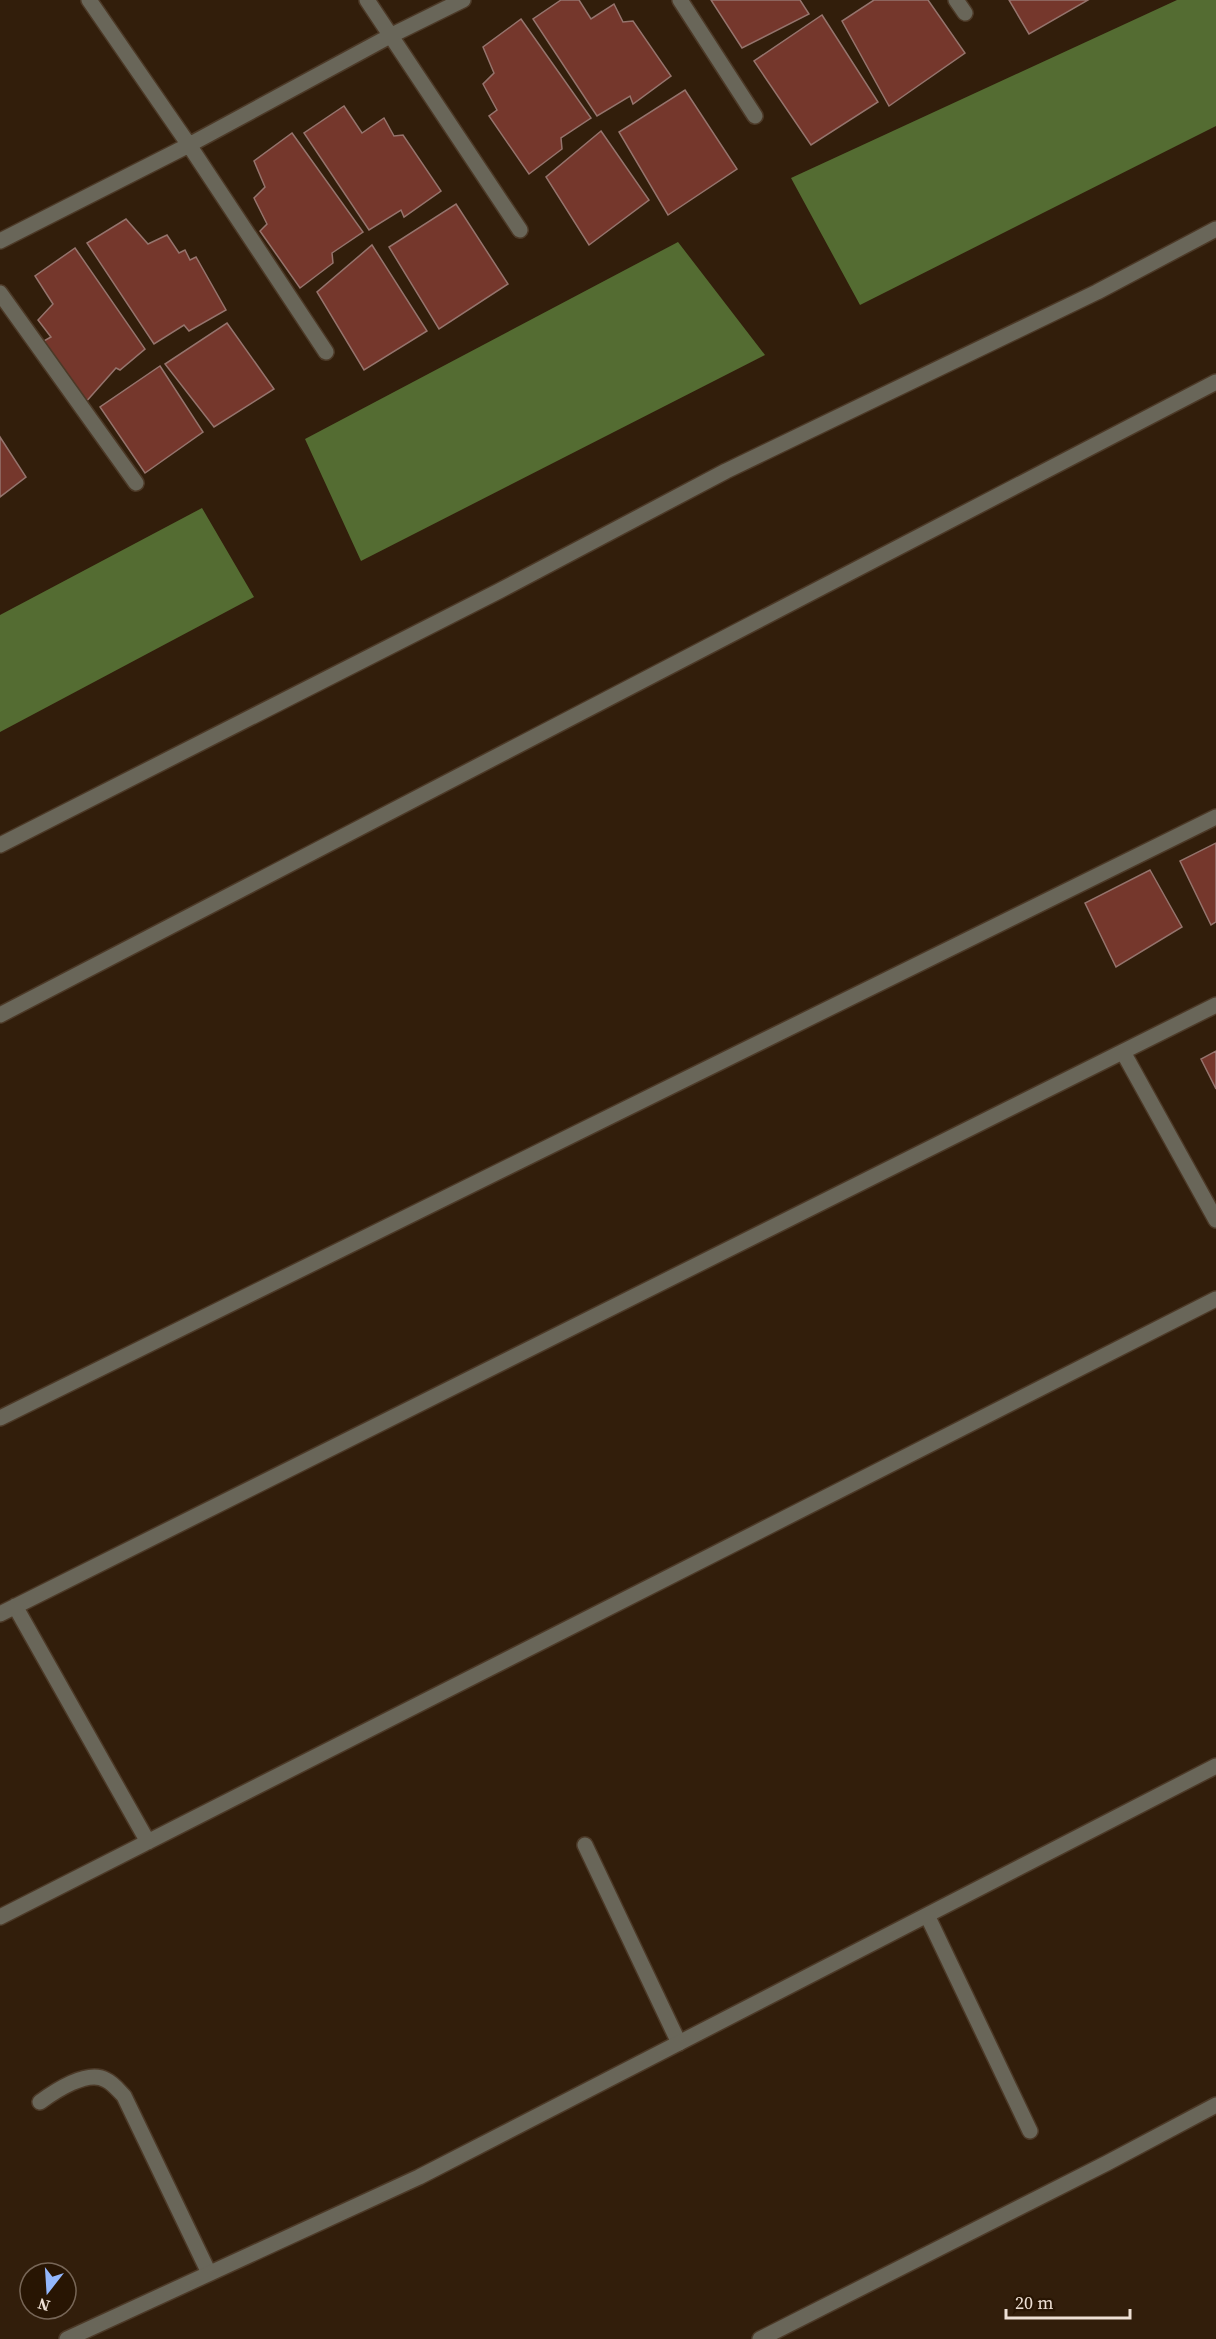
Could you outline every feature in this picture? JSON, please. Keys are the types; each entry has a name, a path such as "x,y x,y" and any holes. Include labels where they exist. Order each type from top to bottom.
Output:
{"street":[{"path":"89,0 189,145 326,352"},
{"path":"367,0 520,230"},
{"path":"0,241 189,145 390,36 463,0"},
{"path":"680,0 755,116"},
{"path":"0,846 499,591 726,471 1096,292 1216,229"},
{"path":"0,293 136,483"},
{"path":"0,1015 1216,382"},
{"path":"0,1418 1216,817"},
{"path":"0,1614 1216,1005"},
{"path":"1123,1052 1216,1220"},
{"path":"0,1917 1216,1299"},
{"path":"15,1606 148,1842"},
{"path":"67,2339 419,2177 1216,1766"},
{"path":"585,1845 679,2043"},
{"path":"927,1915 1030,2132"},
{"path":"40,2102 60,2088 86,2078 105,2079 124,2096 209,2273"},
{"path":"760,2339 1096,2169 1216,2105"}],"shaded area":[{"path":"1177,0 1216,0 1216,126 860,305 791,178"},
{"path":"678,242 765,355 361,561 305,439"},
{"path":"202,508 254,597 0,732 0,615"}],"building":[{"path":"561,0 579,0 591,19 614,4 623,22 633,21 671,76 633,104 630,96 597,116 533,19"},
{"path":"711,0 800,0 809,14 742,48"},
{"path":"874,0 928,0 965,53 889,106 842,21"},
{"path":"1009,0 1088,0 1029,34"},
{"path":"822,15 878,102 811,145 754,61"},
{"path":"521,19 591,118 561,138 562,149 529,174 489,116 497,110 483,84 494,73 483,47"},
{"path":"685,90 737,169 668,215 619,132"},
{"path":"344,106 362,133 384,118 394,136 403,135 441,191 404,217 401,210 369,230 304,133"},
{"path":"601,131 649,200 589,245 546,177"},
{"path":"292,133 363,232 332,253 333,263 300,288 260,231 267,224 254,198 265,187 254,161"},
{"path":"456,204 508,284 439,329 389,247"},
{"path":"126,219 148,244 167,235 179,253 185,250 190,260 196,257 226,310 189,331 184,325 154,344 87,243"},
{"path":"372,245 427,331 364,370 317,292"},
{"path":"75,248 145,349 120,370 116,368 84,404 42,342 51,337 38,320 53,304 35,276"},
{"path":"227,323 274,389 214,427 165,364"},
{"path":"160,366 203,432 145,473 100,407"},
{"path":"0,437 26,477 0,497"},
{"path":"1216,843 1216,922 1211,925 1180,861"},
{"path":"1150,870 1182,927 1116,967 1085,903"},
{"path":"1216,1051 1216,1089 1201,1059"}]}
